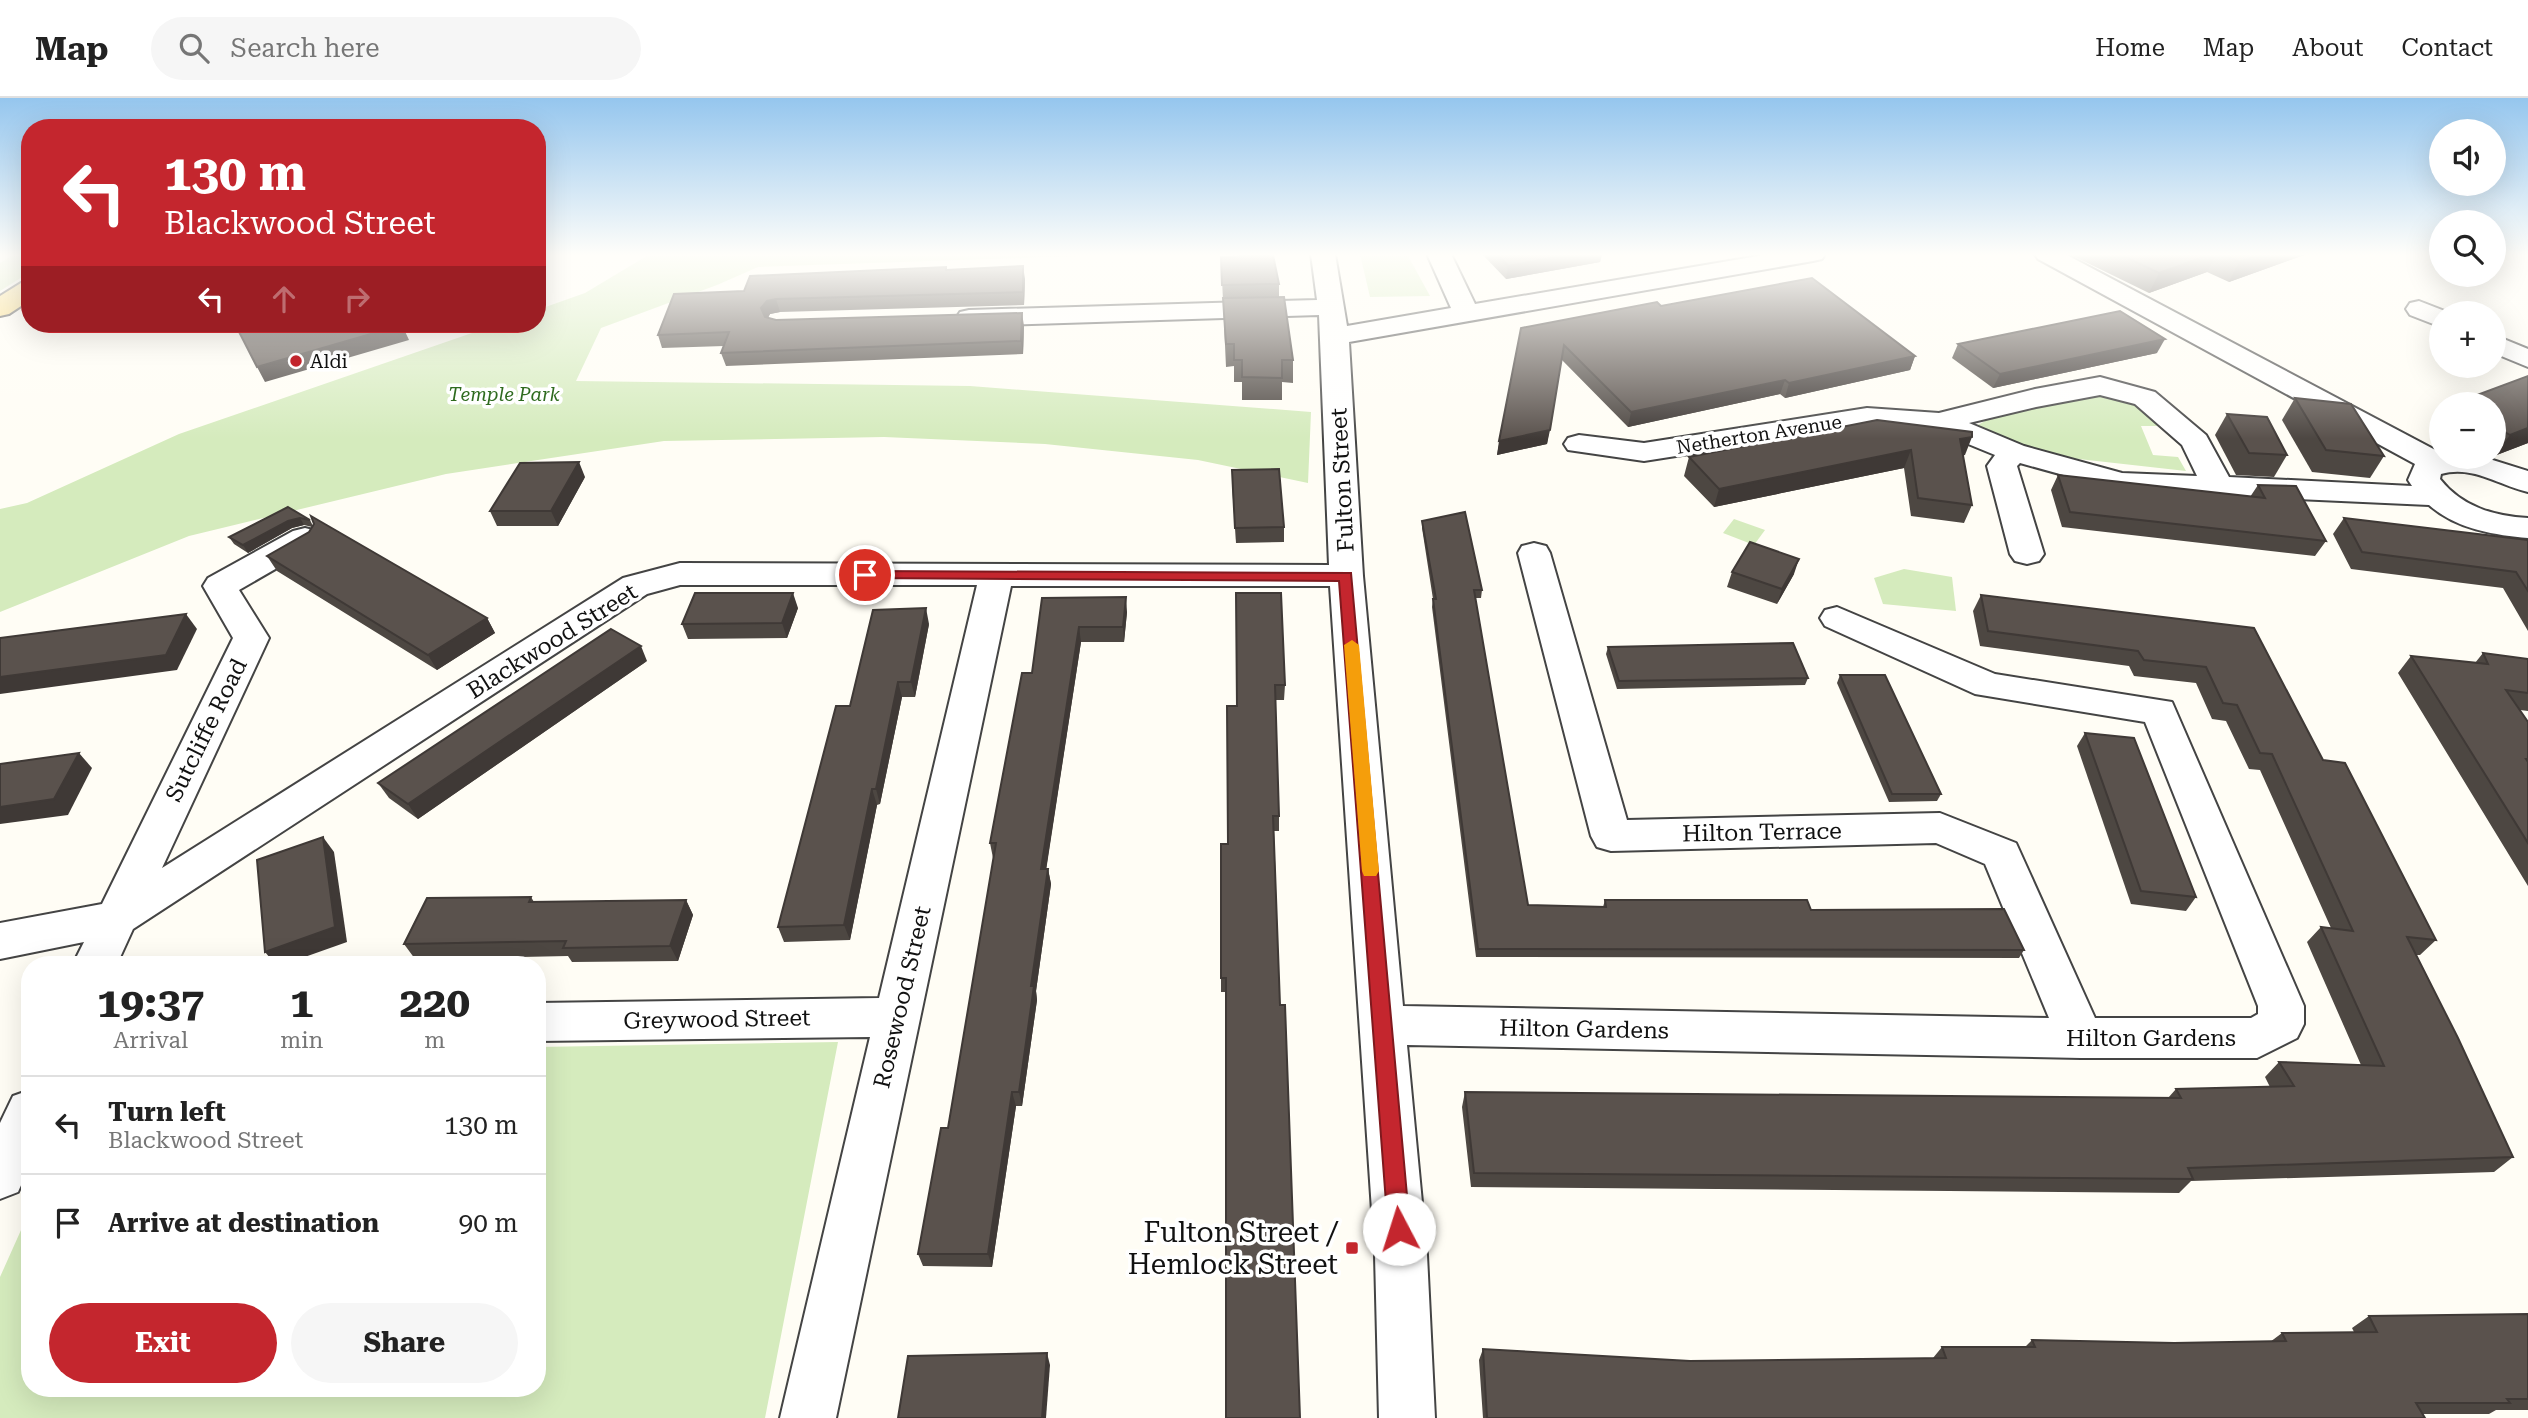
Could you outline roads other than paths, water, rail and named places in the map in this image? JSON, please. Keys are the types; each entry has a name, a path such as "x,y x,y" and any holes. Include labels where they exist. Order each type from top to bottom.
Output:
{"street":[{"name":"Fulton Street","path":"1332,316 1346,576 1401,1255 1407,1418"},
{"path":"945,319 1333,322 1456,316"},
{"path":"2162,316 2429,459"},
{"path":"2506,349 2528,359"},
{"name":"Netherton Avenue","path":"1939,422 2035,397 2100,386 2145,398 2195,441 2218,486"},
{"name":"Netherton Avenue","path":"1579,444 1644,452 1867,417 1939,422 2013,452 2121,482 2434,496"},
{"path":"2013,452 2002,466 2027,554"},
{"path":"2429,468 2424,480 2434,496 2469,516 2490,523 2528,528"},
{"path":"2492,469 2528,483"},
{"name":"Sutcliffe Road","path":"99,956 251,638 220,586 305,538"},
{"name":"Hilton Terrace","path":"1534,554 1611,836 1940,828 2001,854 2081,1038"},
{"name":"Blackwood Street","path":"115,919 635,586 680,574 1346,576"},
{"name":"Rosewood Street","path":"808,1418 996,576"},
{"name":"Hilton Gardens","path":"1383,1025 2081,1038 2256,1038 2281,1024 2281,1006 2159,710 1988,685 1837,618"},
{"path":"0,941 115,919"},
{"name":"Greywood Street","path":"546,1022 897,1017"},
{"path":"0,1176 21,1130"}],"place":[{"name":"Aldi","path":"296,361"},
{"name":"Fulton Street / Hemlock Street","path":"1352,1248"}],"park label":[{"name":"Temple Park","path":"504,394"}]}
